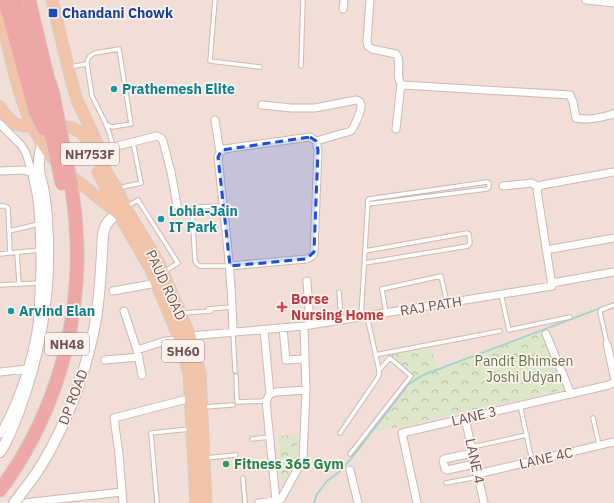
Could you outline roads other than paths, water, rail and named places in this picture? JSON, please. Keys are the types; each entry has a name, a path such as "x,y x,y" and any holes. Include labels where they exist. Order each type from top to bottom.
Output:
{"highway":[{"path":"3,0 42,97"},
{"name":"NH48","path":"0,490 32,439 46,411 56,382 66,352 72,322 76,292 77,264 77,237 67,184 15,0"},
{"name":"NH48","path":"0,474 24,434 48,379 57,350 67,291 67,184 55,150 42,97 47,75 29,0"},
{"path":"37,0 46,33 49,53 42,97"}],"main road":[{"path":"52,0 68,68 78,100 117,188"},
{"path":"0,11 18,92 24,109 33,126"},
{"name":"PAUD ROAD","path":"0,107 15,124 24,126 42,124 72,128 80,132 96,150 110,179 117,188 122,210"},
{"name":"PAUD ROAD","path":"33,126 46,151 64,170 122,210 159,263 180,313 185,338 190,374 192,428 201,499"},
{"name":"PAUD ROAD","path":"33,126 41,130 70,134 82,142 90,153 122,210 157,284 185,338 200,372 204,459 201,499"}],"street":[{"path":"343,9 344,0"},
{"path":"370,0 367,41 368,46 372,49 396,54 399,61 399,80 401,84 396,129"},
{"path":"586,0 614,3"},
{"path":"401,84 570,95 576,118 593,119 614,114"},
{"path":"262,105 291,108 314,108 356,100 360,102 360,111 351,131 316,141"},
{"path":"215,120 220,152 218,156 230,266 233,332"},
{"path":"0,125 21,145 26,154 32,173 37,200 39,224 39,283 42,326 33,369 25,394 6,443 0,452"},
{"path":"101,150 157,136 161,138 171,172 177,205"},
{"path":"220,152 224,149 310,137 316,141 318,150 313,255 306,260 230,266"},
{"path":"1,431 16,399 27,369 48,275 47,222 39,165 42,142"},
{"path":"0,171 23,170 32,173"},
{"path":"538,187 614,172"},
{"path":"503,186 532,183 538,187"},
{"path":"538,187 537,190 552,284"},
{"name":"DP ROAD","path":"21,502 60,432 84,372 94,326 105,227 109,220 122,210"},
{"path":"546,250 614,238"},
{"name":"RAJ PATH","path":"105,360 138,353 165,341 233,332 307,326 501,294 614,272"},
{"path":"280,501 304,459 307,281"},
{"path":"112,291 157,284"},
{"path":"124,311 138,353 142,375"},
{"path":"283,328 286,360 305,359"},
{"path":"264,330 270,394 266,401 280,501"},
{"path":"546,334 571,394"},
{"path":"607,344 614,376"},
{"path":"0,372 27,369"},
{"name":"LANE 3","path":"417,503 402,433 609,385 614,382"},
{"path":"270,394 276,392 306,390"},
{"path":"123,503 114,418 191,398"},
{"name":"LANE 4","path":"466,418 472,465 478,476 484,503"},
{"name":"LANE 4C","path":"478,476 532,461 614,442"},
{"path":"471,452 444,458 443,460 445,469 447,470 472,465"},
{"path":"350,470 358,503"},
{"path":"21,502 122,492"},
{"path":"259,503 280,501"}],"lane":[{"path":"215,0 210,61 260,67"},
{"path":"301,66 303,0"},
{"path":"106,124 112,127 131,124 119,49 94,53 87,61 92,96 106,124 113,146"},
{"path":"68,68 87,64"},
{"path":"117,188 141,183 133,142"},
{"path":"340,433 379,375 375,354 364,316 365,251 368,200 487,182 489,183 490,187 487,189 368,204"},
{"path":"122,210 138,200 178,263 163,272"},
{"path":"0,206 5,206 8,208 10,253"},
{"path":"224,206 195,207 192,209 196,261 200,266 230,266"},
{"path":"10,231 39,224"},
{"path":"365,251 467,233 469,234 470,243 468,246 365,263"},
{"path":"0,254 40,250"},
{"path":"17,252 19,284"},
{"path":"386,313 382,289 441,276 447,303"},
{"path":"0,285 39,283"},
{"path":"339,292 341,320"},
{"path":"501,294 509,330 570,317"},
{"path":"607,344 600,312 601,310 614,305"},
{"path":"180,313 233,307"},
{"path":"375,354 500,331"},
{"path":"233,332 235,371"},
{"path":"350,454 411,376 390,358 379,370"},
{"path":"236,376 237,402 266,401"},
{"path":"202,408 233,405"},
{"path":"520,405 532,461"},
{"path":"593,418 600,445"},
{"path":"157,503 152,433 192,428"},
{"path":"471,452 527,435"},
{"path":"252,439 270,437"},
{"path":"204,459 236,455"},
{"path":"446,483 478,476"},
{"path":"243,478 245,503"}],"waterway":[{"path":"314,503 317,494 327,481 339,472 350,460 409,384 423,375 614,303"}],"place":[{"name":"Chandani Chowk","path":"53,13"},
{"name":"Prathemesh Elite","path":"114,89"},
{"name":"Lohia-Jain IT Park","path":"161,219"},
{"name":"Borse Nursing Home","path":"282,307"},
{"name":"Arvind Elan","path":"11,311"},
{"name":"Fitness 365 Gym","path":"226,464"}],"park label":[{"name":"Pandit Bhimsen Joshi Udyan","path":"524,370"}]}
